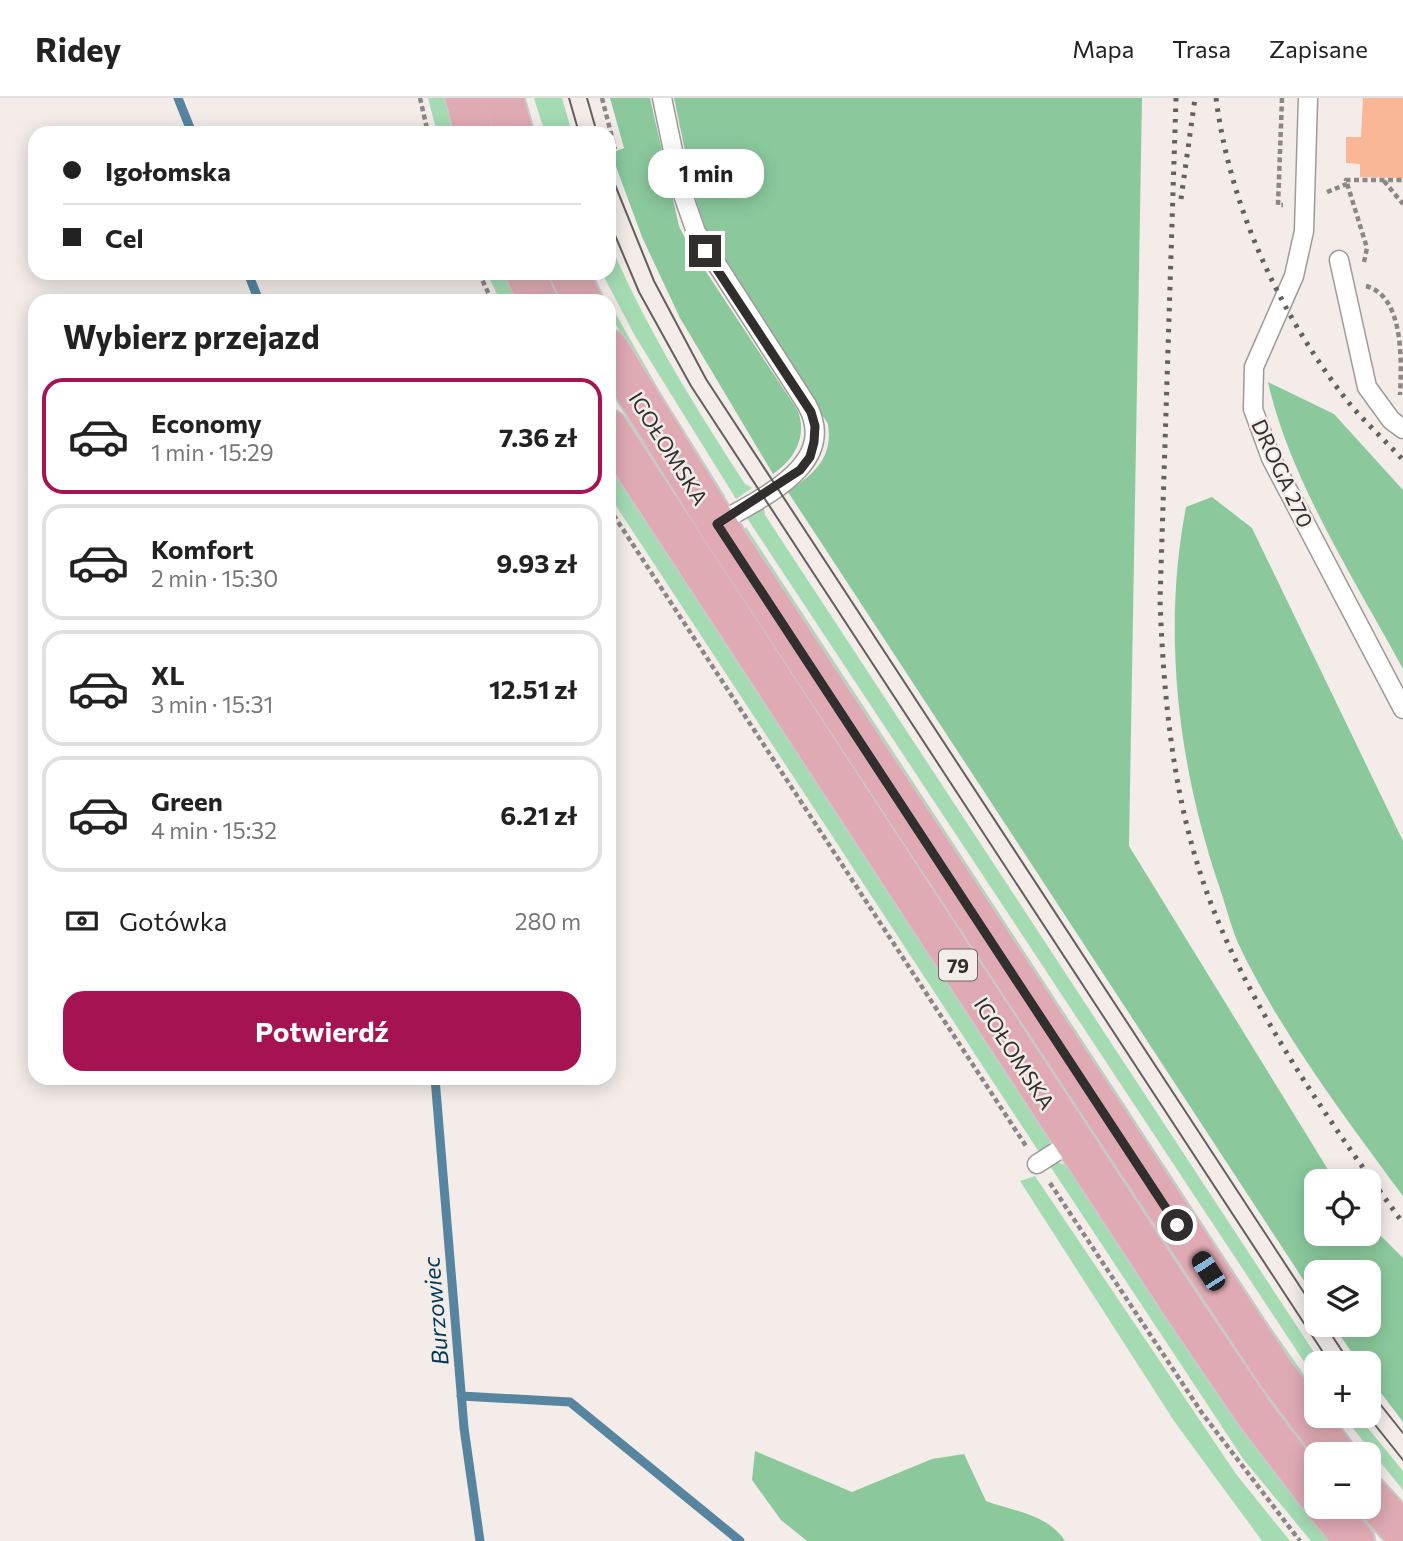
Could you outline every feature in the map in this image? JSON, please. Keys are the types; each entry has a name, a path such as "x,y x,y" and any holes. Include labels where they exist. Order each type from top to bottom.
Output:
{"main road":[{"path":"465,98 472,126"},
{"path":"504,98 512,126"},
{"name":"IGOŁOMSKA","path":"616,360 717,524 1261,1351 1327,1442"},
{"name":"IGOŁOMSKA","path":"616,440 1073,1141 1255,1414 1304,1478"},
{"path":"1381,1508 1403,1532"},
{"path":"1336,1519 1355,1541"}],"lane":[{"path":"662,98 681,188 696,232 807,405 815,426 812,450 800,470 717,524"},
{"name":"DROGA 270","path":"1308,98 1304,231 1294,276 1254,366 1253,409 1271,458 1403,709"},
{"path":"1339,260 1367,387 1397,424"},
{"path":"1037,1164 1073,1141"}],"path":[{"path":"420,98 426,126"},
{"path":"602,98 609,126"},
{"path":"1397,424 1401,322 1393,301 1378,288 1362,285 1367,248 1346,180 1403,180"},
{"path":"1383,180 1403,204"},
{"path":"1317,196 1347,184"},
{"path":"1355,246 1367,248"},
{"path":"616,519 1202,1413 1300,1541"}],"green space":[{"path":"428,98 447,98 454,126 435,126"},
{"path":"534,98 562,98 570,126 543,126"},
{"path":"610,98 650,98 679,226 689,246 798,411 801,430 797,447 773,474 680,318 642,237 616,167 616,151 624,148"},
{"path":"674,98 1142,98 1129,846 1328,1169 1304,1169 1304,1246 1381,1246 1381,1236 1403,1258 1403,1422 1381,1393 1381,1351 1351,1351 1341,1337 1381,1337 1381,1260 1304,1260 1304,1281 788,492 820,464 828,447 828,424 709,239 694,194"},
{"path":"616,257 671,365 745,484 752,488 736,499 635,336 616,300 616,294 613,294 606,280 616,280"},
{"path":"490,280 509,280 516,294 497,294"},
{"path":"616,314 660,392 725,496 720,496 641,370 616,325"},
{"path":"1268,382 1334,414 1403,490 1403,669 1308,492 1291,455"},
{"path":"616,473 1050,1139 1049,1146 1039,1152 616,506"},
{"path":"1212,497 1252,528 1403,841 1403,1196 1293,1041 1255,976 1235,936 1204,838 1184,744 1178,697 1175,602 1186,507"},
{"path":"764,507 765,515 1313,1351 1304,1351 1304,1362 747,518"},
{"path":"746,527 1304,1375 1304,1381 1263,1324 744,532"},
{"path":"1058,1162 1067,1166 1254,1443 1304,1505 1304,1519 1315,1519 1333,1541 1311,1541 1244,1460 1050,1166"},
{"path":"1035,1176 1236,1474 1290,1541 1262,1541 1174,1421 1020,1181"},
{"path":"1353,1428 1368,1428 1379,1442 1364,1442"},
{"path":"1381,1444 1403,1471 1403,1490 1381,1463"},
{"path":"755,1451 852,1492 932,1459 964,1454 986,1501 1019,1511 1050,1525 1065,1541 807,1541 781,1520 752,1480"}],"building":[{"path":"1363,98 1403,98 1403,178 1360,177 1360,164 1346,163 1346,137 1361,137"}],"waterway":[{"name":"Burzowiec","path":"178,98 189,126"},
{"name":"Burzowiec","path":"251,280 256,294"},
{"name":"Burzowiec","path":"436,1085 464,1428 480,1541"},
{"path":"461,1396 570,1402 740,1541"}],"tram line":[{"path":"569,98 577,126"},
{"path":"587,98 595,126"},
{"path":"616,187 654,281 706,379 1304,1293"},
{"path":"616,238 639,292 691,386 1322,1351"},
{"path":"1333,1337 1342,1351"},
{"path":"1381,1405 1403,1433"},
{"path":"1378,1428 1403,1460"}],"railway":[{"path":"1176,98 1160,600 1169,723 1182,803 1203,882 1235,960 1255,999 1327,1115 1403,1223"},
{"path":"1181,199 1195,98"},
{"path":"1216,98 1233,179 1261,257 1279,294 1321,365 1345,398 1403,460"}],"route":[{"path":"705,251 807,405 816,435 810,457 800,470 717,524 1177,1225"}]}
